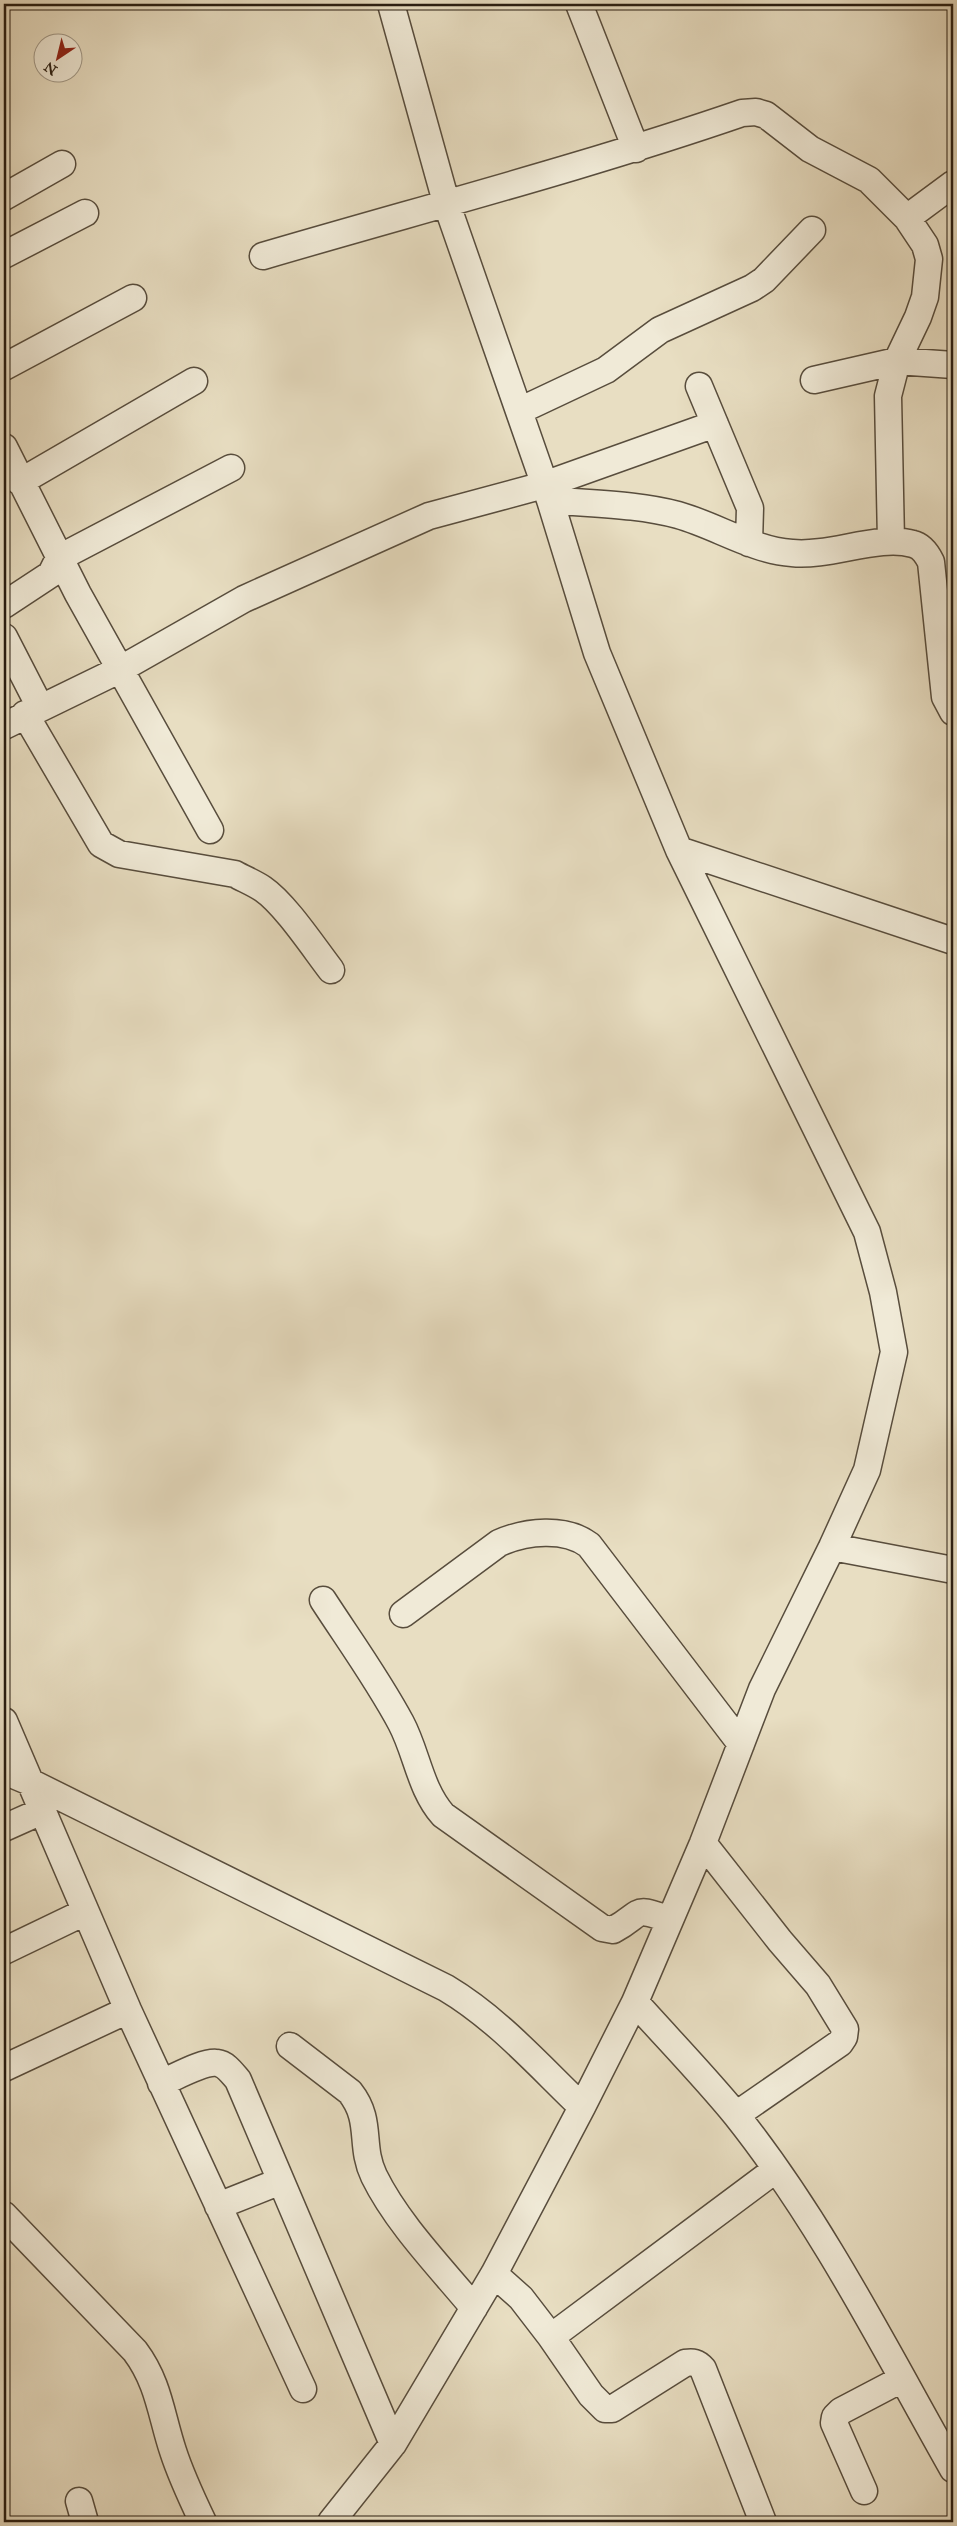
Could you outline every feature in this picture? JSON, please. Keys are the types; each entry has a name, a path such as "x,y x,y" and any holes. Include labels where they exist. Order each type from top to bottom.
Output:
{"street":[{"path":"331,2522 393,2444 494,2274 635,2002 703,1843 762,1689 832,1547 867,1470 894,1352 883,1292 867,1232 679,850 597,653 547,493 446,202 391,4"},
{"path":"579,4 636,149"},
{"path":"264,256 446,202 636,149 742,113 756,112 766,115 810,149 869,180 907,218 925,245 929,260 929,278 918,317 897,361 888,396 891,541"},
{"path":"4,197 62,164"},
{"path":"907,218 953,184"},
{"path":"4,255 85,213"},
{"path":"519,411 606,370 645,340 672,324 752,288 764,280 812,230"},
{"path":"4,367 133,298"},
{"path":"814,380 897,361 953,364"},
{"path":"20,482 194,381"},
{"path":"699,386 750,508 749,543"},
{"path":"23,716 119,670 244,599 428,516 547,493 716,424"},
{"path":"4,447 59,558 119,670 210,830"},
{"path":"4,605 51,574 59,558 231,468"},
{"path":"547,493 656,510 697,521 749,543 777,552 810,554 891,541 913,544 920,547 931,562 945,697 953,712"},
{"path":"4,636 23,716 100,844 119,854 235,874 250,881 264,889 276,901 331,970"},
{"path":"679,850 953,941"},
{"path":"403,1614 505,1540 530,1534 567,1533 578,1536 589,1545 741,1744"},
{"path":"832,1547 953,1570"},
{"path":"323,1600 400,1721 412,1749 424,1786 433,1804 443,1815 602,1928 613,1930 633,1915 641,1912 649,1912 670,1920"},
{"path":"4,1721 128,2010 303,2389"},
{"path":"4,1771 30,1782 446,1988 468,2001 490,2019 582,2107"},
{"path":"4,1828 42,1811"},
{"path":"703,1843 780,1941 818,1985 845,2029 844,2037 840,2043 736,2115"},
{"path":"4,1951 85,1912"},
{"path":"635,2002 736,2115 775,2170 834,2261 953,2468"},
{"path":"4,2068 128,2010"},
{"path":"290,2046 350,2092 358,2102 363,2112 368,2161 374,2176 410,2232 474,2308"},
{"path":"161,2083 201,2066 216,2062 227,2067 238,2080 393,2444"},
{"path":"551,2337 775,2170"},
{"path":"218,2206 281,2181"},
{"path":"4,2215 122,2338 146,2366 156,2388 181,2476 203,2522"},
{"path":"494,2274 521,2298 551,2337 590,2395 605,2408 612,2409 685,2363 694,2362 699,2364 703,2369 763,2522"},
{"path":"864,2491 834,2423 834,2417 841,2411 902,2379"}]}
